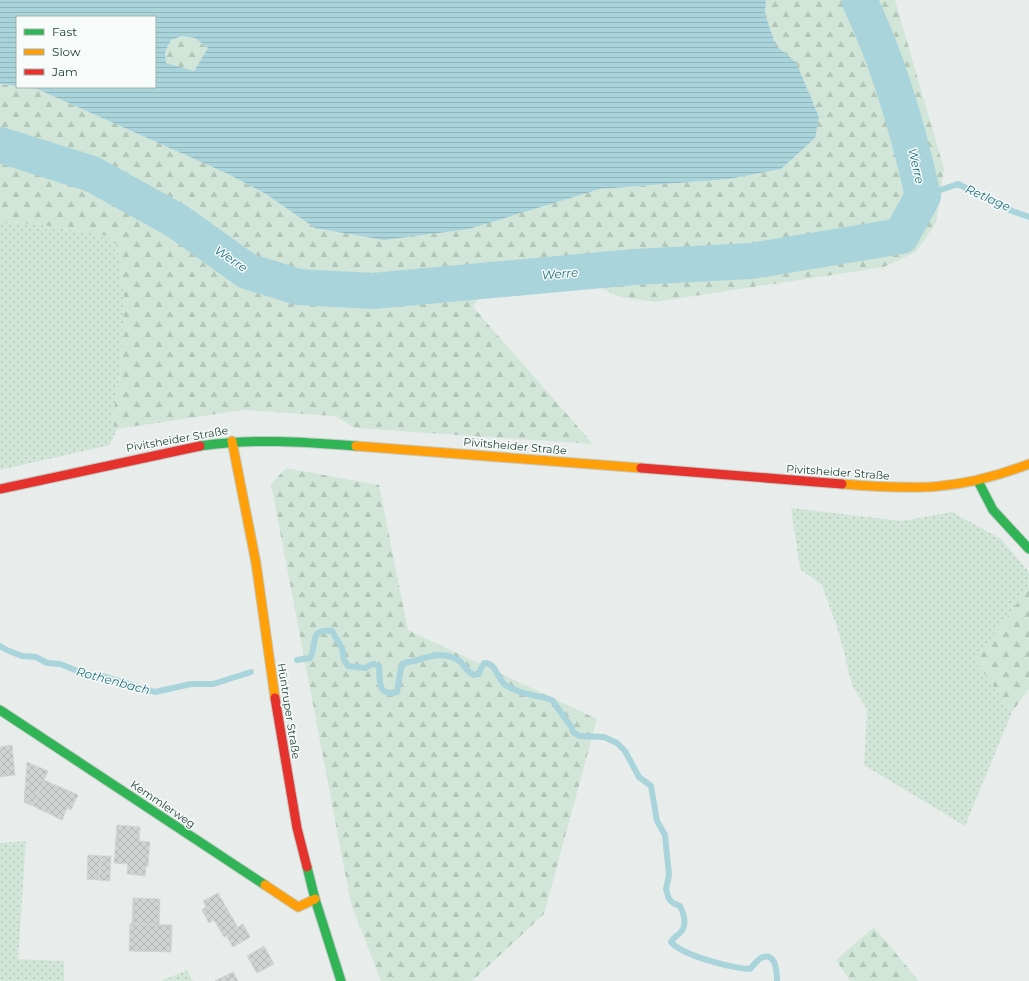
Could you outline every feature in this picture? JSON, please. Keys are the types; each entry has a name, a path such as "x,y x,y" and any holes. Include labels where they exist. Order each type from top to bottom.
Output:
{"main road":[{"name":"Pivitsheider Straße","path":"0,489 175,450 232,441 296,441 888,488 935,488 978,481 1029,464"},
{"name":"Hüntruper Straße","path":"232,441 256,563 297,828 315,899 342,981"},
{"path":"978,481 983,496 996,516 1029,549"},
{"name":"Kemmlerweg","path":"0,710 298,907 315,899"}],"green space":[{"path":"766,0 895,0 944,169 936,223 916,252 884,267 655,302 620,297 596,286 570,285 479,297 473,307 593,444 355,428 335,416 243,410 117,429 112,422 121,367 124,298 117,245 108,236 42,225 0,221 0,84 16,86 16,88 37,89 226,173 266,194 469,229 600,189 729,179 781,169 819,117 796,62 776,47 765,14"},
{"path":"182,36 195,38 208,48 194,71 166,63 165,52 171,40"},
{"path":"0,221 42,225 108,236 117,245 124,298 121,367 112,422 117,429 110,445 0,470"},
{"path":"286,468 379,485 408,630 597,719 544,914 472,981 381,981 351,904 271,484"},
{"path":"791,508 902,521 952,512 1001,539 1029,572 1029,587 975,661 1012,712 965,826 864,765 867,710 852,685 840,636 822,585 800,569"},
{"path":"1029,587 1029,689 1012,712 975,661"},
{"path":"26,841 18,959 64,961 64,981 0,981 0,843"},
{"path":"874,927 919,981 850,981 836,960"},
{"path":"187,970 193,981 161,981"}],"water":[{"path":"0,0 766,0 765,14 776,46 796,62 819,117 815,138 781,169 729,179 600,189 469,229 384,240 315,228 266,194 226,173 37,89 30,88 156,88 156,16 16,16 16,86 0,84","holes":["182,36 195,38 208,48 194,71 166,63 165,52 171,40"]}],"building":[{"path":"12,745 15,775 0,777 0,747"},
{"path":"27,762 48,771 33,806 24,802"},
{"path":"44,780 78,795 71,810 67,808 62,820 33,806"},
{"path":"117,825 140,827 139,841 150,842 148,866 146,866 145,876 127,874 128,864 114,863"},
{"path":"88,855 101,856 99,880 87,879"},
{"path":"101,856 111,856 110,874 99,873"},
{"path":"99,873 110,874 110,881 99,880"},
{"path":"218,893 238,928 224,937 214,920 209,923 202,910 206,907 203,901"},
{"path":"133,898 160,899 159,925 132,924"},
{"path":"130,924 172,925 171,952 129,951"},
{"path":"243,924 250,937 233,947 226,935"},
{"path":"264,946 274,964 257,973 247,956"},
{"path":"233,972 238,981 215,981"}],"waterway":[{"name":"Werre","path":"0,145 92,174 177,221 247,271 298,287 373,291 634,267 751,261 901,236 923,196 897,96 880,47 859,0"},
{"name":"Retlage","path":"923,196 958,184 1012,211 1029,217"},
{"name":"Rothenbach","path":"297,660 310,658 315,638 320,632 332,631 342,648 344,660 348,666 366,668 369,665 376,664 379,667 380,682 383,690 391,693 397,692 401,668 404,663 431,656 444,655 458,660 469,672 474,675 479,673 484,663 489,664 495,669 503,683 512,689 552,700 572,728 573,732 579,736 604,737 617,743 625,751 639,777 651,786 657,821 665,835 669,875 666,889 669,899 673,903 680,906 685,923 680,933 671,942 686,952 720,964 742,968 750,969 761,958 770,957 775,964 777,981"},
{"name":"Rothenbach","path":"0,646 22,656 36,657 47,663 60,664 90,676 99,675 155,692 191,684 213,684 251,672"}],"traffic: fast":[{"path":"200,446 258,441 356,446"},
{"path":"978,481 993,510 1029,549"},
{"path":"0,710 265,885"},
{"path":"307,867 315,899 341,981"}],"traffic: slow":[{"path":"232,441 256,563 275,698"},
{"path":"356,446 641,468"},
{"path":"842,484 892,487 958,484 1004,473 1029,464"},
{"path":"265,885 298,907 315,899"}],"traffic: jam":[{"path":"0,489 200,446"},
{"path":"641,468 842,484"},
{"path":"275,698 297,828 307,867"}]}
